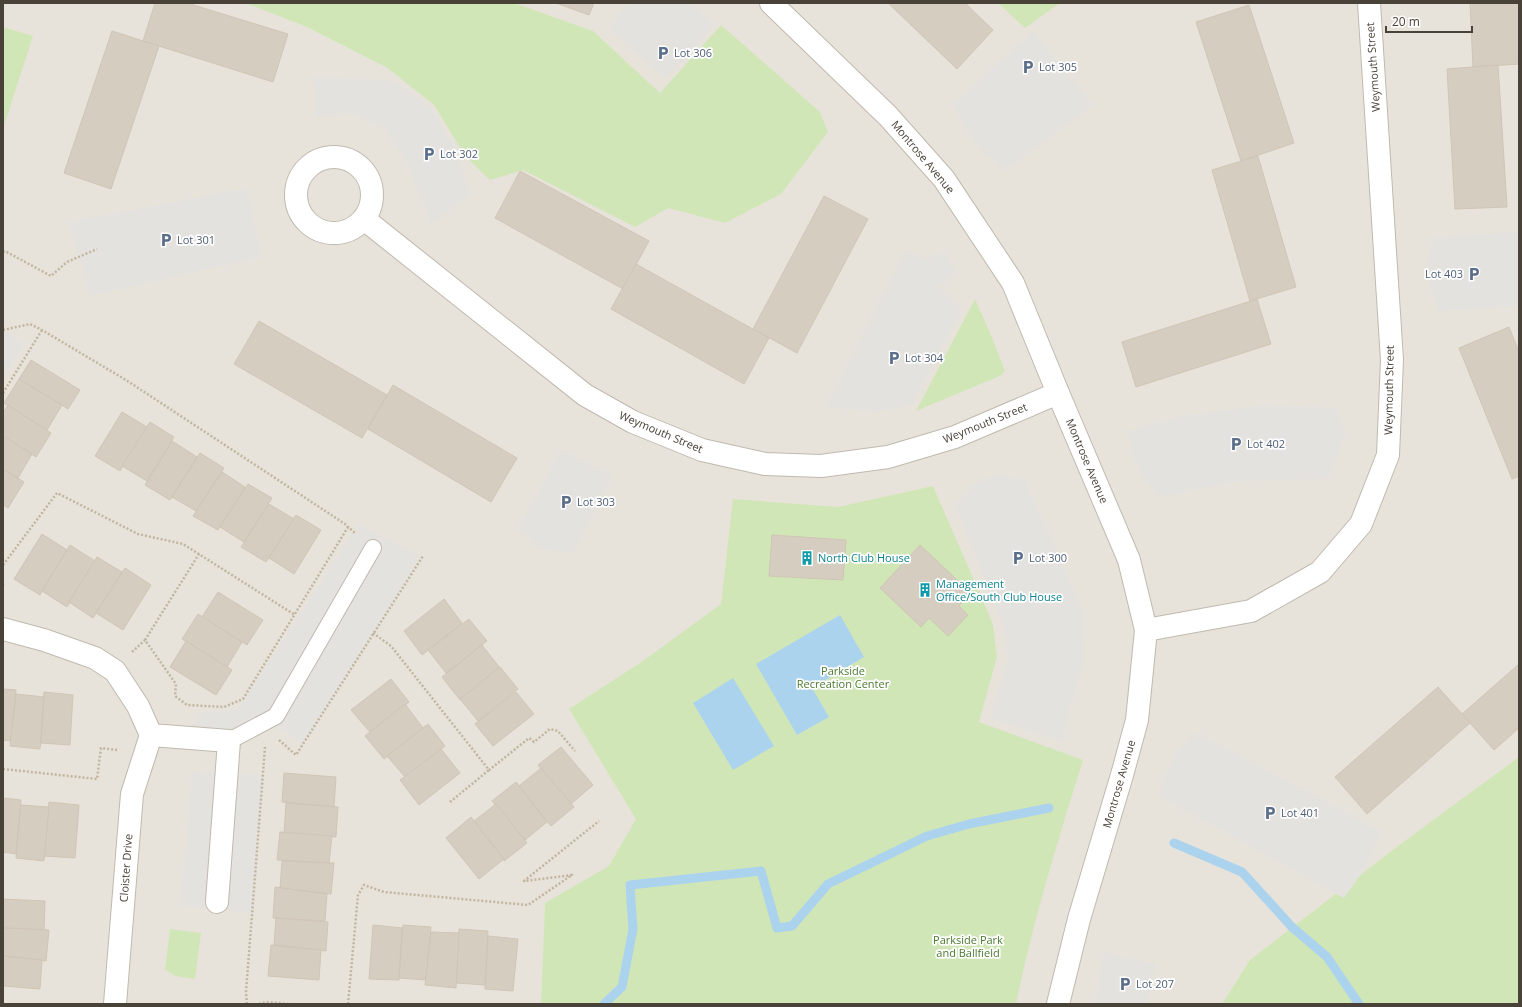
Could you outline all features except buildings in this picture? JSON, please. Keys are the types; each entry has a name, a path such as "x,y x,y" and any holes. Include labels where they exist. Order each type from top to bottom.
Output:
{"street":[{"name":"Montrose Avenue","path":"771,3 888,116 944,179 1013,283 1129,560 1146,630 1137,720 1079,919 1058,1004"},
{"name":"Weymouth Street","path":"1146,630 1252,611 1320,572 1361,524 1388,455 1392,360 1369,3"},
{"name":"Weymouth Street","path":"364,219 585,395 633,422 702,450 765,464 821,466 888,457 955,437 1058,393"},
{"path":"3,630 44,640 95,658 114,671 138,706 150,735 229,741 217,902"},
{"name":"Cloister Drive","path":"115,1004 132,794 150,735"}],"lane":[{"path":"229,741 276,716 373,548"}],"path":[{"path":"3,252 5,251 51,276 67,262 97,249"},
{"path":"3,330 30,324 42,330 133,384 244,457 348,527 373,548"},
{"path":"3,393 42,330"},
{"path":"3,565 57,493 138,534 183,544 295,615"},
{"path":"146,640 176,684 176,696 187,705 224,707 243,699 348,527"},
{"path":"128,655 146,640 199,554"},
{"path":"276,738 296,755 423,556"},
{"path":"373,633 391,646 489,770"},
{"path":"450,802 529,738 534,742 550,729 558,731 575,751"},
{"path":"247,1004 246,992 265,747 270,742"},
{"path":"3,769 97,779 101,748 120,750"},
{"path":"348,1004 358,895 364,885 384,892 528,905 572,875 524,881 599,821"},
{"path":"258,1004 266,1002 289,1004"}],"shaded area":[{"path":"3,3 1519,3 1519,875 1322,1004 3,1004"},
{"name":"Lot 306","path":"629,3 692,3 714,25 666,79 608,28"},
{"name":"Lot 305","path":"1033,31 1093,105 1005,171 983,152 966,130 953,104"},
{"name":"Lot 302","path":"313,76 394,81 432,109 454,145 470,194 431,224 407,162 384,128 353,114 315,117"},
{"name":"Lot 301","path":"248,188 261,257 90,296 69,222"},
{"name":"Lot 403","path":"1519,232 1519,306 1439,311 1430,288 1428,260 1433,237"},
{"name":"Lot 304","path":"905,251 927,259 944,251 956,272 939,287 962,310 911,405 875,412 826,407"},
{"path":"3,331 25,344 3,377"},
{"name":"Lot 402","path":"1263,405 1335,408 1346,433 1327,479 1240,481 1159,497 1142,476 1132,455 1127,431 1183,416"},
{"name":"Lot 303","path":"561,450 612,476 573,553 539,548 518,528"},
{"name":"Lot 300","path":"996,474 1025,480 1083,611 1084,660 1067,720 1063,742 990,718 1008,660 1003,624 955,505 974,484"},
{"path":"359,523 420,557 303,745 268,720 229,741 194,738 197,713 238,709"},
{"name":"Lot 401","path":"1196,732 1381,831 1366,867 1344,898 1159,796 1165,774 1178,751"},
{"path":"192,772 264,775 252,913 180,906"},
{"name":"Lot 207","path":"1104,952 1156,964 1147,1004 1094,1004"}],"green space":[{"path":"246,3 514,3 593,31 660,93 721,25 820,112 828,132 781,194 725,223 668,208 635,227 523,170 490,180 465,156 434,105 386,67 307,27"},
{"path":"998,3 1060,3 1025,28"},
{"path":"3,27 33,36 3,129"},
{"path":"975,299 1005,371 1000,376 916,411"},
{"path":"933,486 993,624 997,657 979,722 1083,760 1038,911 1016,1004 541,1004 545,903 609,866 636,819 569,709 643,661 721,604 733,499 838,507"},
{"path":"1519,757 1519,1004 1222,1004 1250,960 1398,846"},
{"path":"170,929 201,933 195,979 175,976 165,969"}],"water":[{"path":"840,615 864,657 812,688 829,717 797,735 756,664"},
{"path":"733,678 774,746 733,770 693,703"}],"waterway":[{"path":"604,1004 622,987 633,929 630,885 761,871 777,928 792,926 828,884 927,836 969,824 1049,808"},
{"path":"1174,843 1242,872 1292,927 1327,957 1359,1004"}],"place":[{"name":"Lot 306","path":"663,53"},
{"name":"Lot 305","path":"1028,67"},
{"name":"Lot 302","path":"429,154"},
{"name":"Lot 301","path":"166,240"},
{"name":"Lot 403","path":"1474,274"},
{"name":"Lot 304","path":"894,358"},
{"name":"Lot 402","path":"1236,444"},
{"name":"Lot 303","path":"566,502"},
{"name":"North Club House","path":"807,558"},
{"name":"Lot 300","path":"1018,558"},
{"name":"Management Office/South Club House","path":"925,590"},
{"name":"Lot 401","path":"1270,813"},
{"name":"Lot 207","path":"1125,984"}],"park label":[{"name":"Parkside Recreation Center","path":"843,677"},
{"name":"Parkside Park and Ballfield","path":"968,946"}]}
